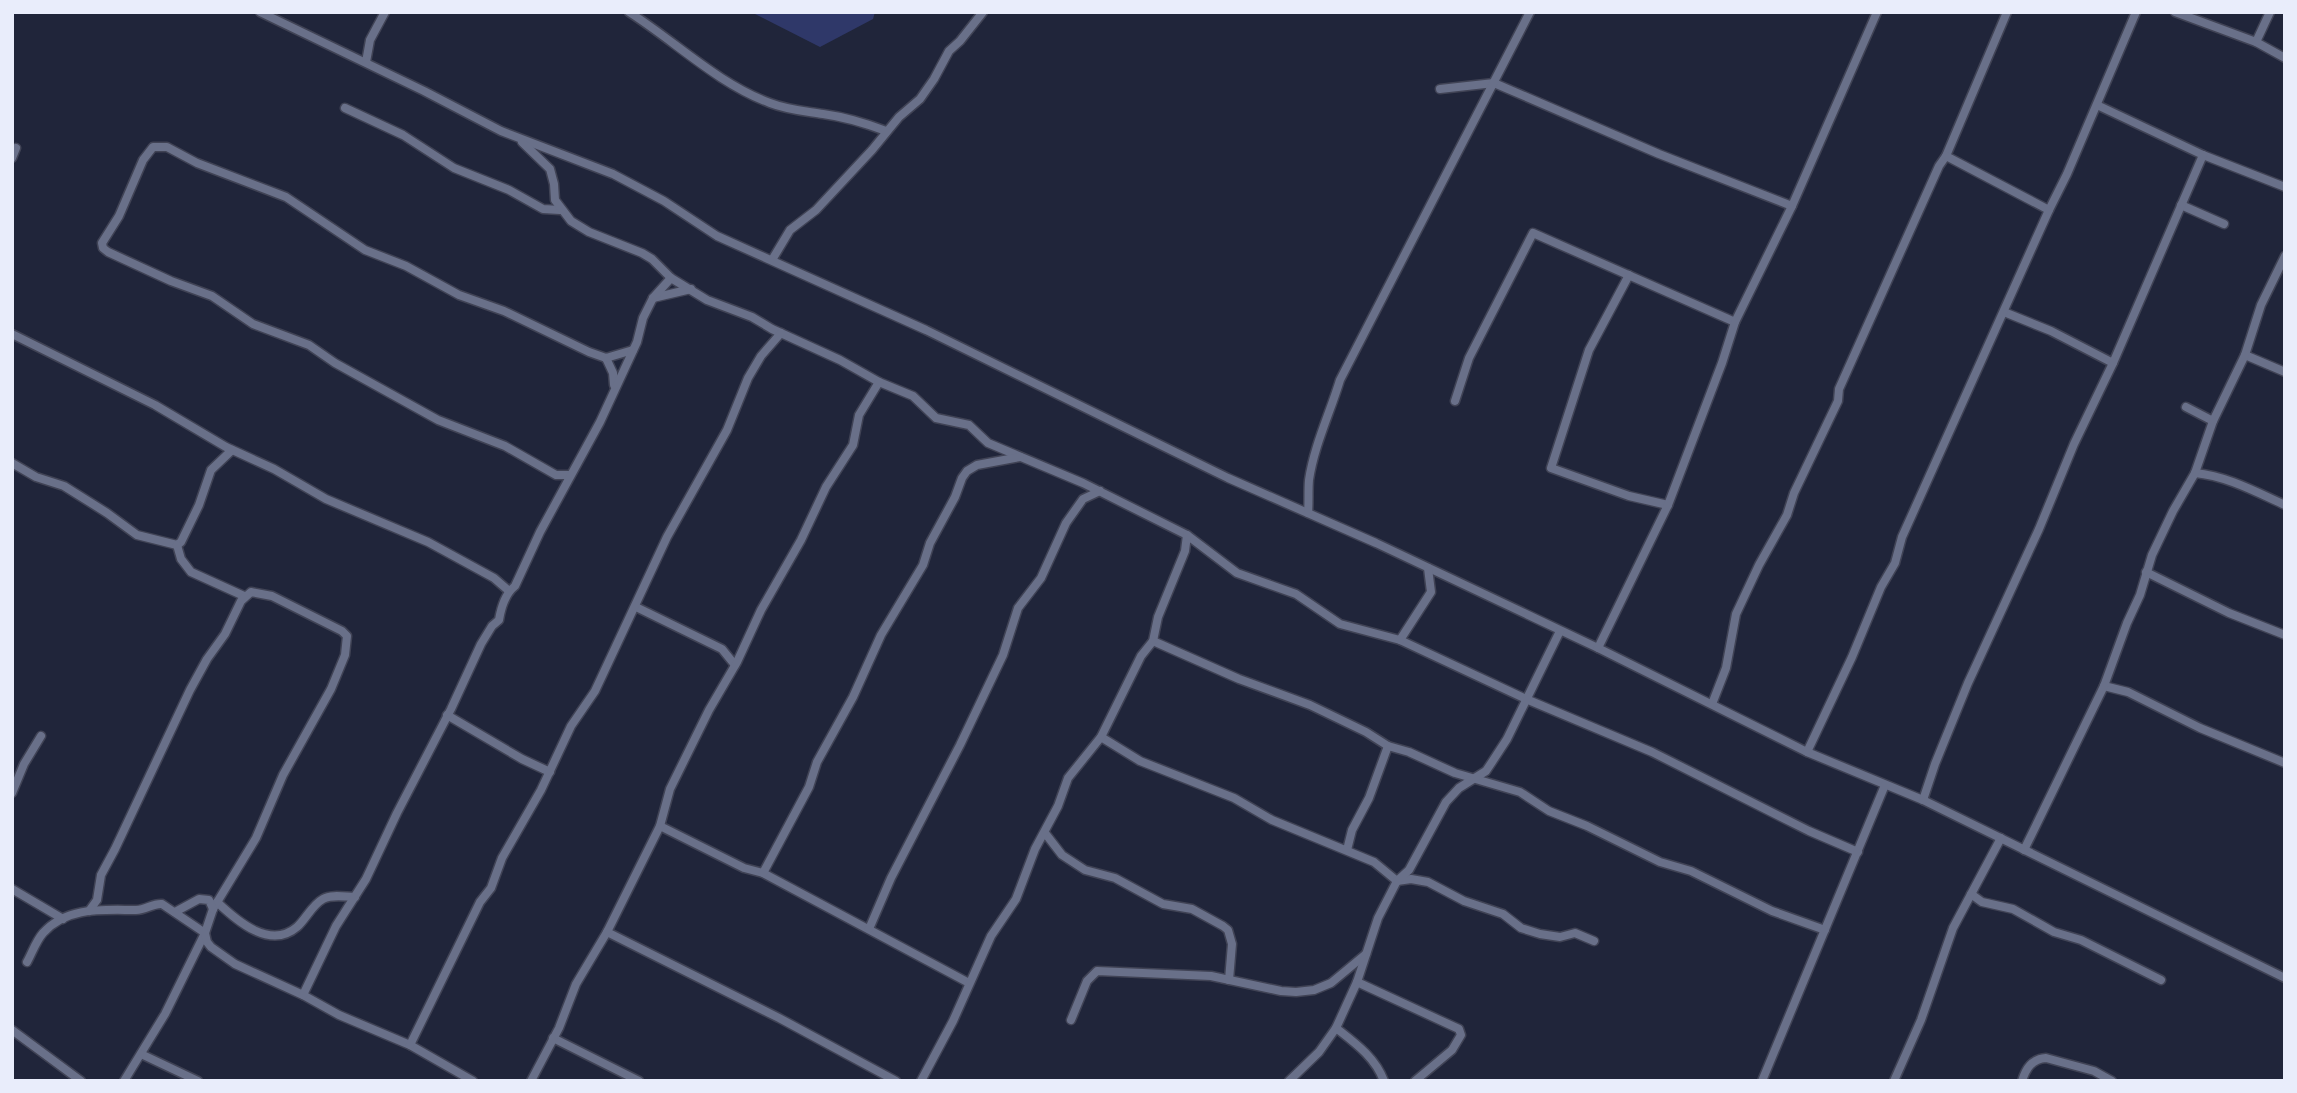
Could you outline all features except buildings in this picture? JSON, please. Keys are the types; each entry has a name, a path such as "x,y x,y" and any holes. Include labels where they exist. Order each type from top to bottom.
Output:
{"street":[{"path":"260,12 520,139 613,174 664,201 717,236 926,330 1228,478 1598,648 1807,752 1923,800 2285,978"},
{"path":"366,62 370,40 385,12"},
{"path":"629,12 729,83 752,95 789,110 861,122 886,131"},
{"path":"772,260 790,230 816,210 886,131 924,93 949,51 983,12"},
{"path":"1308,513 1309,480 1340,380 1530,12"},
{"path":"1598,648 1668,505 1735,322 1792,206 1877,12"},
{"path":"1712,704 1726,668 1737,614 1759,565 1787,514 1794,493 1838,401 1839,389 1939,166 1946,156 2007,12"},
{"path":"1807,752 1856,649 1881,587 1895,563 1902,537 2097,105 2136,12"},
{"path":"2175,12 2256,42 2285,58"},
{"path":"2256,42 2270,12"},
{"path":"1440,89 1494,83 1659,154 1792,206"},
{"path":"2097,105 2203,155 2285,187"},
{"path":"345,108 403,135 454,168 509,190 543,209 560,210"},
{"path":"520,139 550,169 555,200 570,221 652,259 671,278 707,300 752,317 879,382 913,396 936,418 969,425 988,443 1083,483 1187,535 1237,573 1296,594 1340,624 1400,640 1525,699 1652,752 1808,831 1857,852"},
{"path":"570,475 556,475 505,446 438,420 335,363 309,345 253,324 212,296 171,281 108,252 102,243 148,152 153,147 167,147 197,163 234,175 261,189 294,201 365,250 406,266 459,295 504,311 564,341 606,358 633,350"},
{"path":"12,158 16,148"},
{"path":"535,156 544,148"},
{"path":"1923,800 1968,683 2113,363 2203,155"},
{"path":"1946,156 2049,210"},
{"path":"2181,205 2224,224"},
{"path":"1455,401 1469,358 1533,233 1735,322"},
{"path":"2024,850 2104,686 2140,595 2152,555 2195,474 2213,421 2245,355 2261,305 2285,256"},
{"path":"1629,275 1589,350 1551,468 1629,496 1668,505"},
{"path":"303,995 481,644 499,620 509,591 515,586 562,490 600,422 653,298 671,278"},
{"path":"653,298 691,289"},
{"path":"2004,312 2051,331 2113,363"},
{"path":"410,1045 480,902 491,888 502,858 550,772 571,726 595,691 667,537 727,430 748,378 761,356 782,333"},
{"path":"12,334 155,405 232,450 274,469 326,499 428,542 494,578 509,591"},
{"path":"2245,355 2285,372"},
{"path":"606,358 613,373 614,387"},
{"path":"531,1081 576,984 607,932 660,826 670,789 709,710 801,540 826,487 853,445 859,415 879,382"},
{"path":"2186,407 2213,421"},
{"path":"177,545 199,505 211,470 232,450"},
{"path":"763,873 809,787 817,762 853,697 881,635 923,565 930,543 955,497 962,478 977,465 1022,457"},
{"path":"12,463 36,477 64,486 137,535 177,545"},
{"path":"2195,474 2208,474 2234,482 2285,505"},
{"path":"556,475 562,490"},
{"path":"1083,483 1083,499"},
{"path":"869,929 891,878 1009,643 1018,608 1041,578 1066,523 1083,499 1100,491"},
{"path":"921,1081 953,1021 991,936 1016,899 1035,849 1058,806 1068,778 1101,737 1141,656 1153,641 1162,605 1185,551 1187,535"},
{"path":"1185,551 1198,543"},
{"path":"177,545 181,559 191,572 244,596"},
{"path":"1400,640 1431,592 1428,568"},
{"path":"2146,572 2229,613 2285,635"},
{"path":"89,911 97,900 101,875 116,849 173,725 207,659 225,635 244,596 251,592 272,596 342,631 347,636 347,645 331,688 283,775 248,855 215,906 205,933 165,1014 124,1081"},
{"path":"636,607 722,649 735,665"},
{"path":"1296,1079 1336,1028 1357,982 1378,918 1397,881 1409,870 1446,802 1459,789 1486,771 1507,739 1560,631"},
{"path":"1153,641 1239,679 1310,705 1366,732 1388,746 1409,752 1455,773 1520,792 1549,811 1587,826 1660,862 1691,871 1772,911 1825,930"},
{"path":"2104,686 2128,692 2200,728 2285,763"},
{"path":"447,715 522,759 550,772"},
{"path":"12,793 24,764 41,736"},
{"path":"1101,737 1140,761 1234,799 1272,820 1374,862 1397,881 1411,879 1428,882 1464,901 1503,914 1521,928 1540,934 1559,937 1576,933 1594,941"},
{"path":"1347,850 1352,830 1369,798 1388,746"},
{"path":"1762,1081 1885,785"},
{"path":"660,826 744,868 763,873 969,983"},
{"path":"1045,832 1055,848 1085,870 1115,878 1163,904 1192,909 1228,930 1232,944 1229,980"},
{"path":"1894,1081 1921,1020 1953,928 2001,838"},
{"path":"1035,849 1055,848"},
{"path":"12,889 63,919"},
{"path":"1971,894 1982,902 2013,909 2054,932 2081,940 2161,980"},
{"path":"175,912 199,899 209,900 252,929 280,935 299,925 323,900 355,897"},
{"path":"97,900 104,908"},
{"path":"27,962 43,933 63,919 104,908 143,910 157,903 205,933 207,943 235,964 303,995 339,1015 410,1045 473,1081"},
{"path":"607,932 718,986 897,1081"},
{"path":"1071,1020 1087,981 1097,971 1202,975 1281,991 1314,990 1331,983 1366,954"},
{"path":"1357,982 1459,1029 1461,1035 1452,1050 1415,1081"},
{"path":"1336,1028 1370,1058 1384,1081"},
{"path":"12,1030 81,1081"},
{"path":"553,1038 639,1081"},
{"path":"141,1054 198,1081"},
{"path":"2022,1081 2030,1064 2046,1058 2094,1071 2112,1081"}],"shaded area":[{"path":"751,12 875,12 873,19 820,47"}]}
